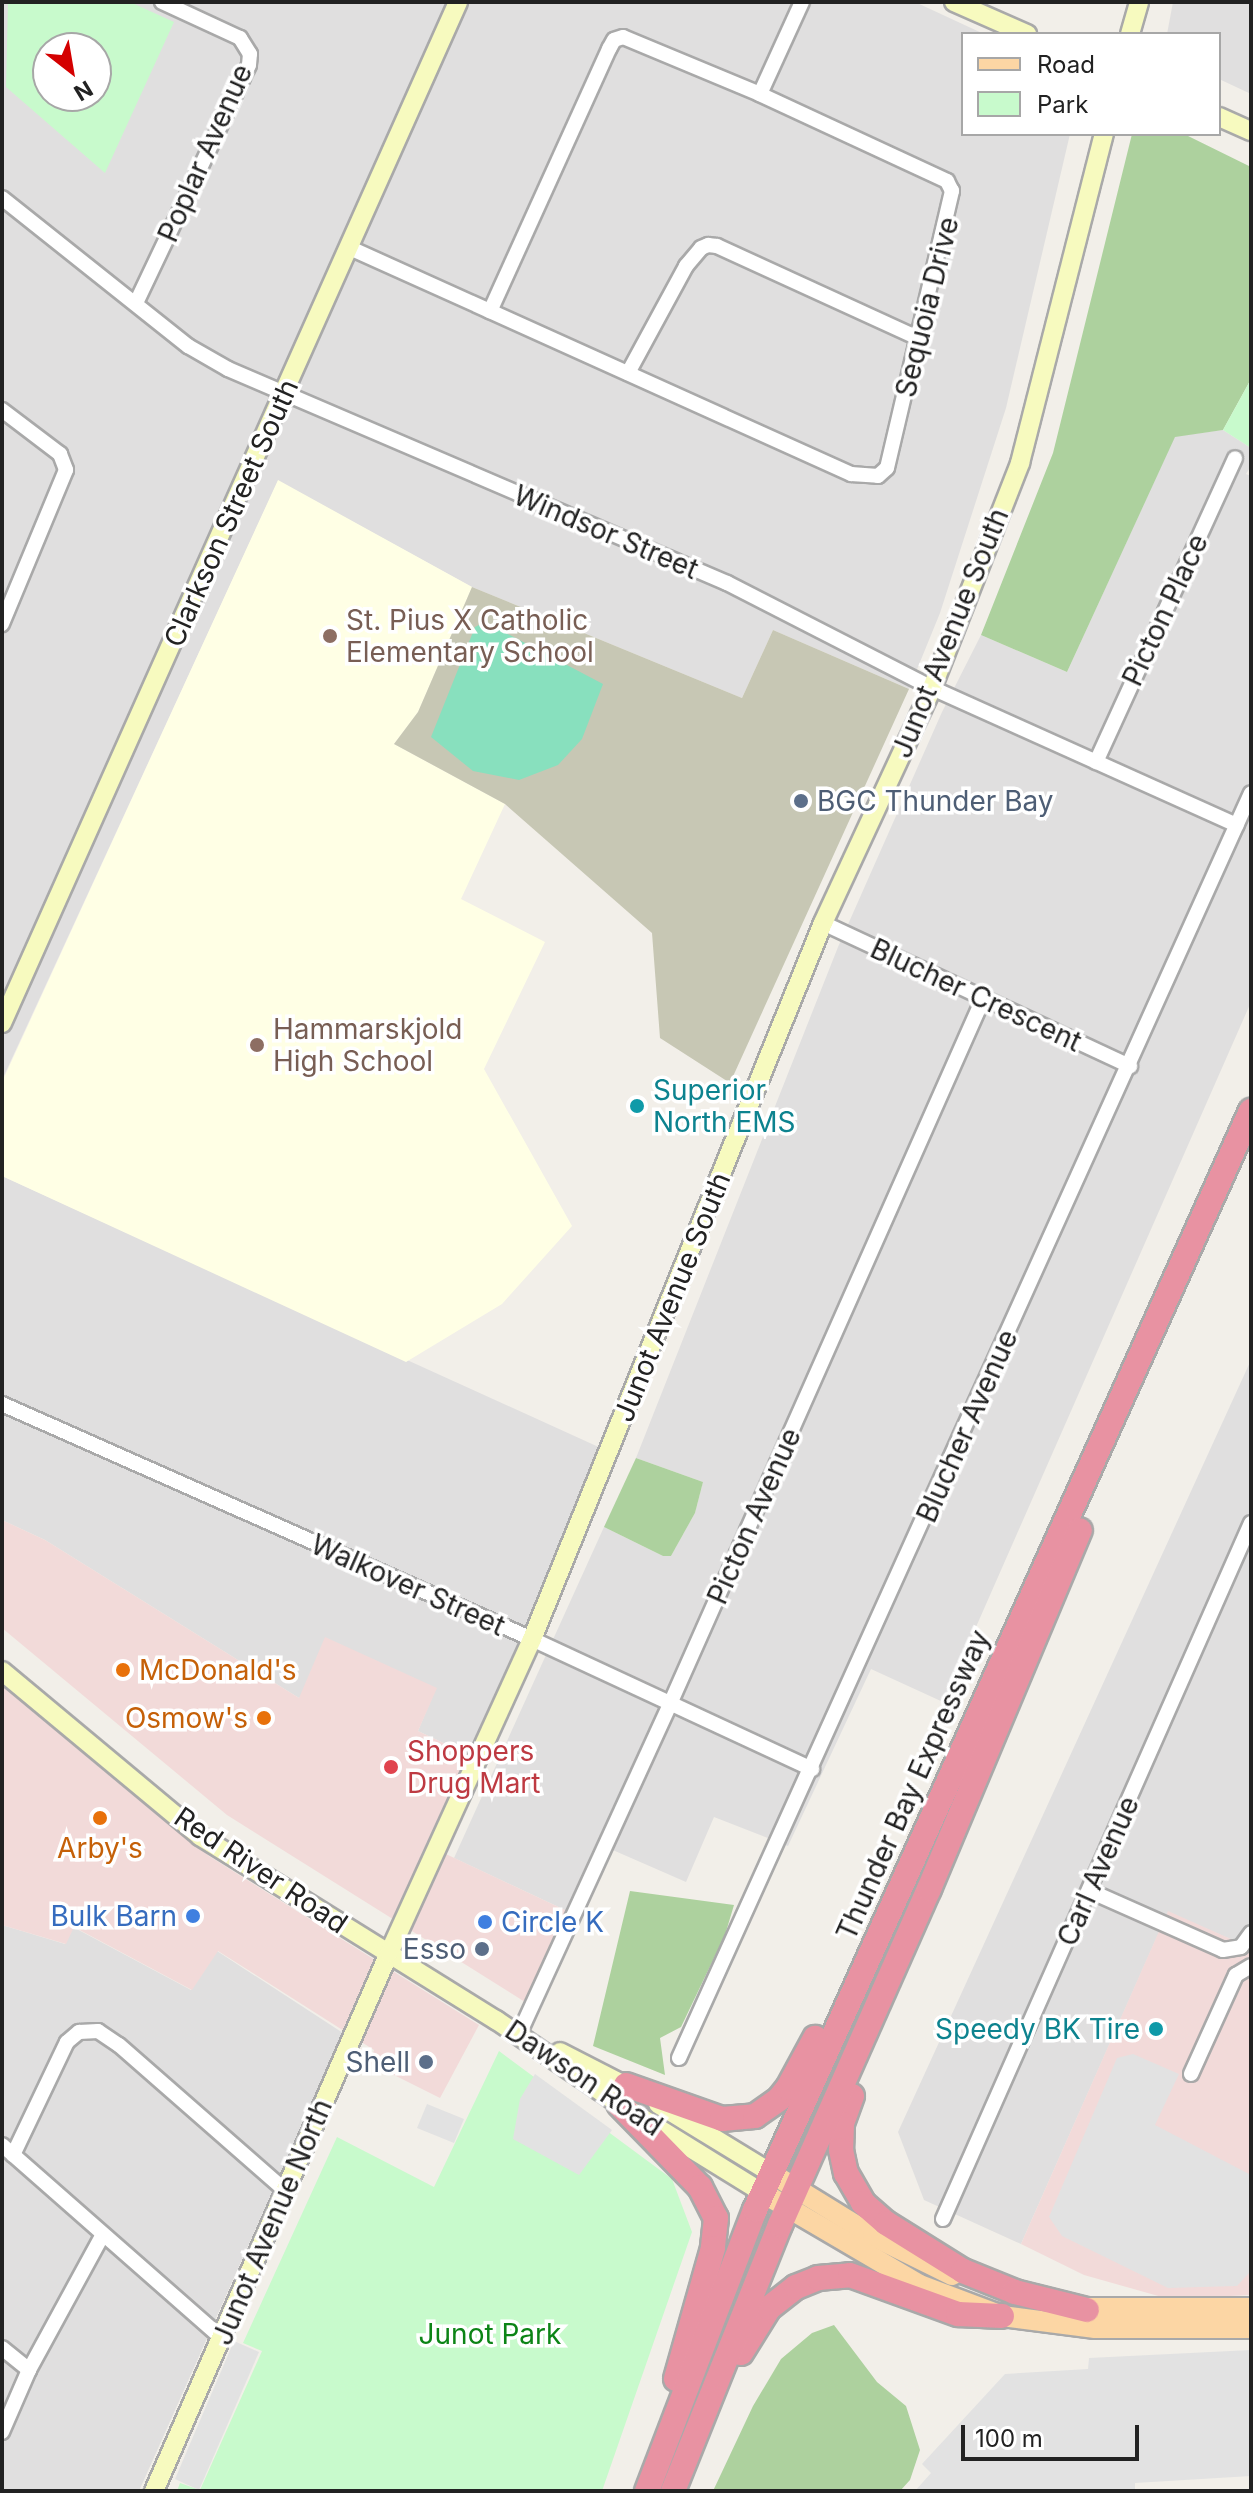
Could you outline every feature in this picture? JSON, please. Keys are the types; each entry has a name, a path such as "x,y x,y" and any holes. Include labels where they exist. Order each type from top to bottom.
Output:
{"highway":[{"name":"Thunder Bay Expressway","path":"647,2491 658,2456 767,2183 1251,1111"},
{"name":"Thunder Bay Expressway","path":"673,2491 792,2199 907,1938 1107,1467 1251,1148"},
{"path":"623,2095 722,2119 755,2116 769,2107 794,2079 843,1978 886,1915"},
{"path":"907,1938 842,2124 843,2160 856,2195 886,2223 963,2271 1015,2292 1087,2310"},
{"path":"623,2095 700,2187 716,2218 713,2248 687,2329 658,2456"},
{"path":"687,2454 752,2333 769,2308 796,2287 818,2278 850,2275 958,2314 1002,2316"}],"main road":[{"name":"Clarkson Street South","path":"2,1023 458,2"},
{"path":"954,2 1022,32"},
{"path":"1131,32 1139,2"},
{"path":"1221,118 1251,131"},
{"name":"Junot Avenue South","path":"389,1953 532,1639 823,923 932,688 1020,463 1103,136"},
{"name":"Red River Road","path":"2,1671 200,1836 496,2020"},
{"name":"Junot Avenue North","path":"154,2491 389,1953"},
{"name":"Dawson Road","path":"496,2020 767,2183 920,2285 964,2305 1002,2316 1095,2328 1251,2328"},
{"name":"Dawson Road","path":"496,2020 623,2095"},
{"name":"Dawson Road","path":"792,2199 977,2287 1012,2298 1087,2310 1251,2308"}],"street":[{"name":"Poplar Avenue","path":"136,303 249,65 250,54 240,38 162,2"},
{"path":"760,94 802,2"},
{"name":"Sequoia Drive","path":"350,248 851,474 878,476 887,468 920,339 952,202 947,181 633,38 614,40 490,311"},
{"name":"Windsor Street","path":"3,200 188,346 284,395 727,583 932,688 1237,825"},
{"path":"628,373 686,266 701,248 708,245 717,246 920,339"},
{"path":"2,410 60,454 66,470 2,624"},
{"name":"Picton Place","path":"1096,762 1235,458"},
{"name":"Blucher Avenue","path":"679,2058 1251,793"},
{"name":"Blucher Crescent","path":"823,923 1130,1066"},
{"name":"Picton Avenue","path":"520,2032 670,1704 983,999"},
{"name":"Walkover Street","path":"2,1404 532,1639 812,1769"},
{"name":"Carl Avenue","path":"943,2219 1250,1530"},
{"path":"1090,1891 1223,1950 1235,1950 1249,1937"},
{"path":"1191,2074 1236,1975 1251,1966"},
{"path":"222,2338 7,2150 67,2042 79,2032 98,2031 119,2045 286,2191"},
{"path":"2,2432 29,2370 102,2236"},
{"path":"2,2348 29,2370"}],"shaded area":[{"path":"2,2 915,2 980,32 961,32 961,136 1070,136 1006,408 940,613 909,689 773,630 742,698 472,587 278,481 2,1080"},
{"path":"1173,2 1251,2 1251,94 1221,80 1221,32 1167,32"},
{"path":"1223,430 1251,448 1251,466 1246,474 1251,476 1251,1002 943,1702 871,1669 788,1846 714,1817 686,1882 599,1844 567,1911 454,1858 604,1527 663,1556 671,1556 695,1513 703,1482 636,1458 838,947 942,712 981,635 1067,672 1175,436"},
{"name":"Hammarskjold High School","path":"278,480 472,587 418,712 394,744 505,804 461,899 545,942 484,1069 572,1226 502,1304 406,1362 2,1176 2,1082"},
{"path":"472,587 742,698 773,630 909,689 730,1083 660,1038 652,933 505,804 394,744 418,712"},
{"path":"2,1176 603,1449 471,1756 418,1731 436,1688 299,1698 45,1540 2,1520"},
{"path":"1251,1360 1251,1948 1168,1912 1021,2244 924,2200 898,2132"},
{"path":"2,1520 45,1540 299,1698 325,1637 437,1688 418,1731 471,1756 431,1847 567,1911 525,2002 227,1815 2,1628"},
{"path":"2,1686 209,1856 479,2025 440,2098 370,2063 374,2050 218,1951 192,1990 74,1927 66,1944 2,1925"},
{"path":"1168,1911 1251,1948 1251,2295 1169,2299 1084,2275 1021,2244"},
{"path":"2,1925 65,1944 73,1927 191,1990 217,1951 343,2033 139,2491 2,2491"},
{"path":"1133,2054 1179,2074 1155,2125 1251,2175 1251,2271 1237,2286 1168,2288 1062,2236 1049,2217 1117,2058"},
{"path":"535,2074 612,2130 579,2175 513,2139 520,2099"},
{"path":"427,2104 464,2119 454,2143 417,2128"},
{"path":"234,2341 259,2352 199,2490 175,2479"},
{"path":"1251,2350 1251,2476 1135,2483 1135,2491 915,2491 931,2473 922,2464 1005,2374 1088,2369 1089,2358"}],"green space":[{"path":"8,2 130,2 174,22 105,173 35,112 112,112 112,32 32,32 32,110 6,87"},
{"path":"1132,136 1188,136 1251,167 1251,379 1223,430 1175,437 1067,672 981,635 1053,453"},
{"path":"1251,379 1251,448 1223,430"},
{"path":"485,622 603,684 582,739 558,765 519,780 473,771 431,737 475,627"},
{"path":"636,1458 703,1482 695,1513 671,1556 663,1556 604,1527"},
{"path":"630,1891 734,1905 725,1935 681,2027 660,2038 665,2075 593,2046"},
{"name":"Junot Park","path":"499,2051 672,2179 692,2232 602,2491 177,2491 180,2483 200,2490 262,2351 243,2343 337,2137 434,2187"},
{"path":"834,2325 877,2382 906,2406 920,2450 910,2480 900,2491 713,2491 753,2406 781,2359 812,2333"}],"place":[{"name":"St. Pius X Catholic Elementary School","path":"330,636"},
{"name":"BGC Thunder Bay","path":"801,801"},
{"name":"Hammarskjold High School","path":"257,1045"},
{"name":"Superior North EMS","path":"637,1106"},
{"name":"McDonald's","path":"123,1670"},
{"name":"Osmow's","path":"264,1718"},
{"name":"Shoppers Drug Mart","path":"391,1767"},
{"name":"Arby's","path":"100,1818"},
{"name":"Bulk Barn","path":"193,1916"},
{"name":"Circle K","path":"485,1922"},
{"name":"Esso","path":"482,1949"},
{"name":"Speedy BK Tire","path":"1156,2029"},
{"name":"Shell","path":"426,2062"}]}
